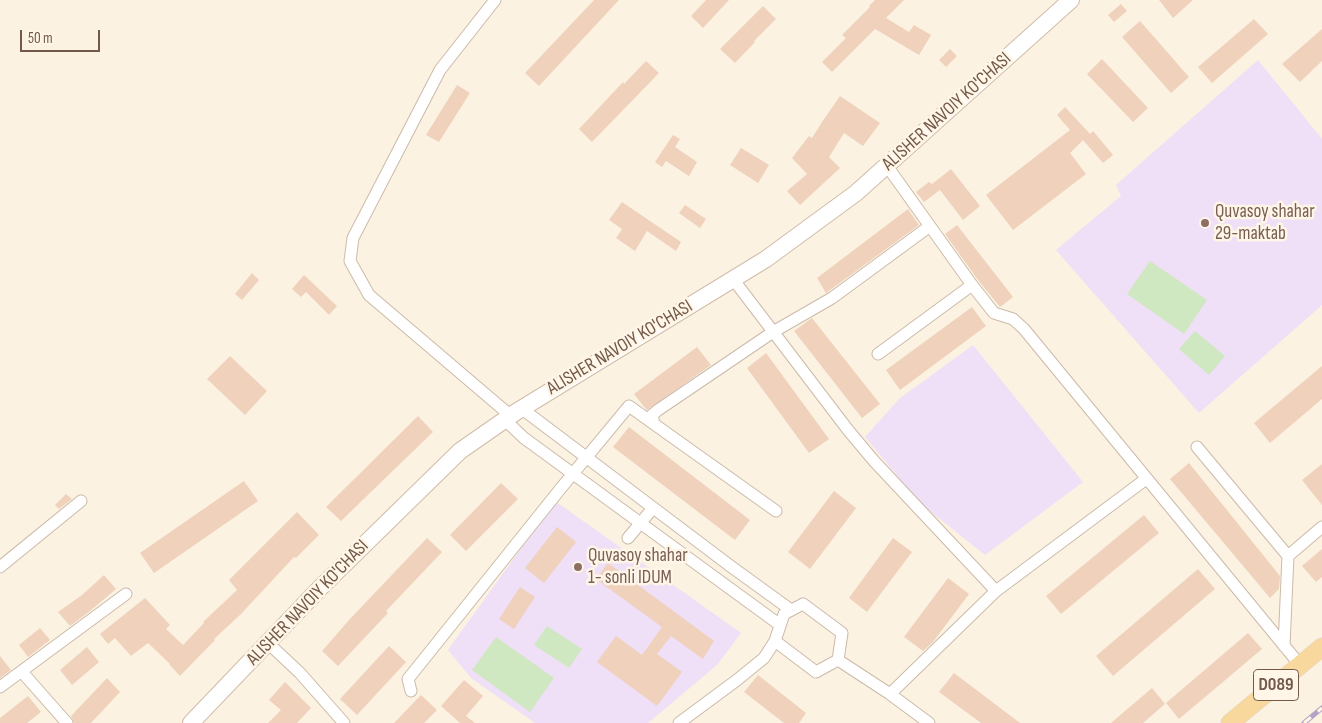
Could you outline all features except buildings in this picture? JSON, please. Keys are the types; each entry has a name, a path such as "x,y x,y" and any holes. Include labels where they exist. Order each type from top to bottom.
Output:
{"main road":[{"name":"D089","path":"1230,723 1322,647"}],"street":[{"path":"494,0 440,70 353,238 350,261 369,295 512,414 587,458 791,610"},
{"name":"ALISHER NAVOIY KO'CHASI","path":"191,723 320,588 460,451 512,414 766,259 856,194 1072,0"},
{"path":"887,166 994,313 1013,319 1024,329 1300,666"},
{"path":"654,424 652,415 658,410 772,332 832,298 930,226"},
{"path":"733,279 846,428 874,461 996,591"},
{"path":"878,354 972,285"},
{"path":"411,691 408,679 629,406 776,511"},
{"path":"512,414 524,438 780,625"},
{"path":"1197,447 1288,556 1284,646"},
{"path":"890,694 996,591 1146,479"},
{"path":"0,567 80,500"},
{"path":"628,538 653,508"},
{"path":"1288,556 1322,527"},
{"path":"0,687 126,594"},
{"path":"679,723 764,658 775,640 784,614 803,604 842,633 838,660"},
{"path":"775,640 816,672 838,660"},
{"path":"268,643 300,673 344,723"},
{"path":"838,660 890,694 929,723"},
{"path":"22,672 67,723"}],"shaded area":[{"name":"Quvasoy shahar 29-maktab","path":"1258,60 1322,139 1322,305 1199,413 1056,250 1121,196 1116,185"},
{"path":"973,345 1083,482 985,555 920,503 865,437 899,399"},
{"name":"Quvasoy shahar 1- sonli IDUM","path":"555,501 741,633 717,665 648,723 535,723 471,678 448,650"}],"green space":[{"path":"1150,261 1207,300 1184,334 1127,294"},
{"path":"1195,331 1225,356 1209,375 1179,349"},
{"path":"547,626 582,649 569,668 534,645"},
{"path":"496,637 554,678 530,712 472,670"}],"railway":[{"path":"1304,723 1322,708"}],"place":[{"name":"Quvasoy shahar 29-maktab","path":"1205,223"},
{"name":"Quvasoy shahar 1- sonli IDUM","path":"578,567"}]}
